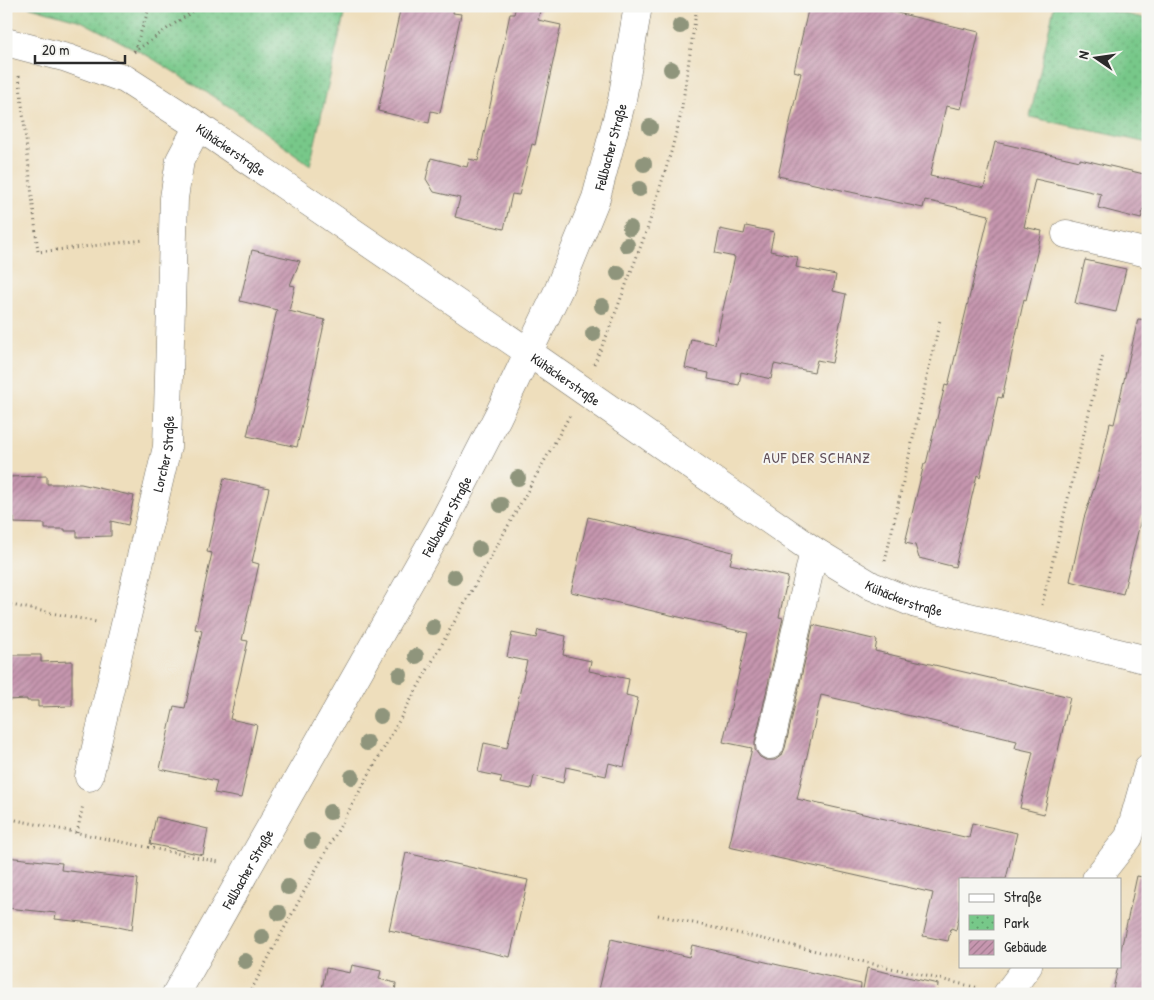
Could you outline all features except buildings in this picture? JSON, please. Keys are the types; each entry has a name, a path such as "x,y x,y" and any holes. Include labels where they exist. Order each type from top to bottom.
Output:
{"street":[{"name":"Fellbacher Straße","path":"176,994 444,522 498,416 558,291 596,198 622,100 638,6"},
{"name":"Kühäckerstraße","path":"11,43 67,58 125,79 198,126 528,352 814,551 878,588 916,604 1148,660"},
{"name":"Lorcher Straße","path":"89,777 167,447 174,198 180,160 198,126"},
{"path":"1066,234 1148,252"},
{"path":"770,745 814,551"},
{"path":"1097,878 1129,837 1148,769"},
{"path":"997,992 1026,968"}],"path":[{"path":"125,79 150,6"},
{"path":"134,52 200,6"},
{"path":"249,994 583,391 611,326 648,227 662,180 681,114 697,6"},
{"path":"11,43 38,252 172,237"},
{"path":"878,588 940,320"},
{"path":"1035,632 1103,355"},
{"path":"6,604 124,628"},
{"path":"6,818 248,868"},
{"path":"658,915 997,992"}],"green space":[{"path":"27,6 346,6 310,165 233,109 150,57 81,21"},
{"path":"1054,6 1090,6 1148,19 1148,143 1030,117"}],"district":[{"name":"AUF DER SCHANZ","path":"817,457"}]}
